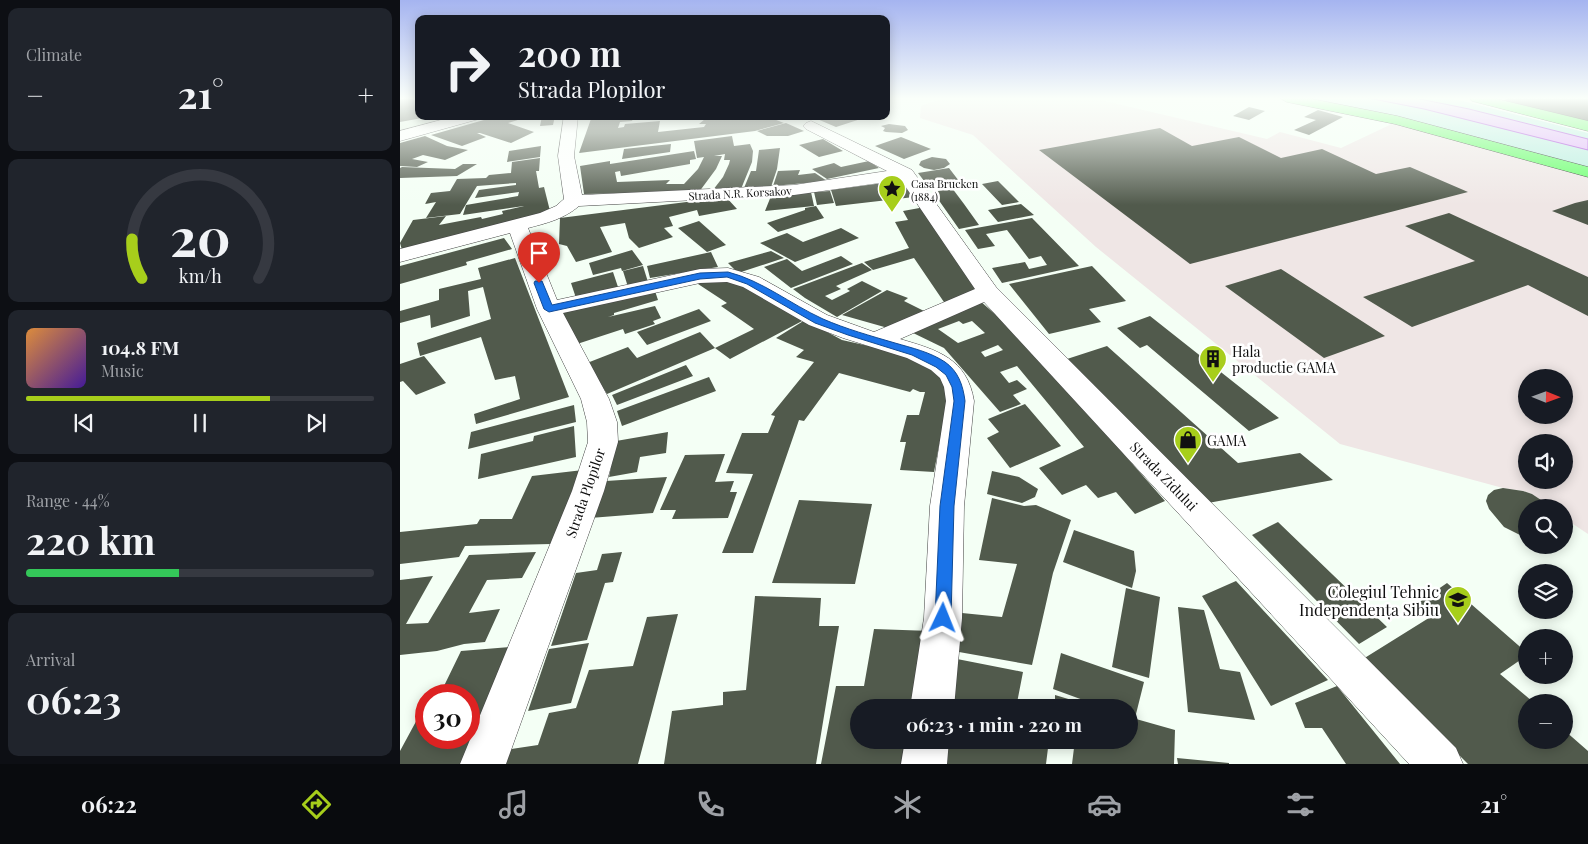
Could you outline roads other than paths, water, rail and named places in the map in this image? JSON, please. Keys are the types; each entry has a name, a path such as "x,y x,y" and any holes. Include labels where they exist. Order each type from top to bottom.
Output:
{"main road":[{"path":"1447,134 1588,172"}],"street":[{"path":"400,256 516,226 556,213 574,201 566,156 569,134"},
{"path":"825,134 906,174"},
{"name":"Strada N.R. Korsakov","path":"574,201 794,190 906,174"},
{"name":"Strada Zidului","path":"906,174 988,292 1440,764"},
{"name":"Strada Plopilor","path":"484,764 588,491 602,442 602,422 594,399 549,309 516,226"},
{"path":"549,309 700,276 728,275 751,282 818,320 916,352 940,364 951,373 958,387 960,401 947,506 943,618 933,699"},
{"path":"876,340 988,292"},
{"path":"924,764 926,749"}],"place":[{"name":"Casa Brucken (1884)","path":"892,213"},
{"name":"Hala productie GAMA","path":"1213,383"},
{"name":"GAMA","path":"1188,464"},
{"name":"Colegiul Tehnic Independența Sibiu","path":"1458,624"}]}
